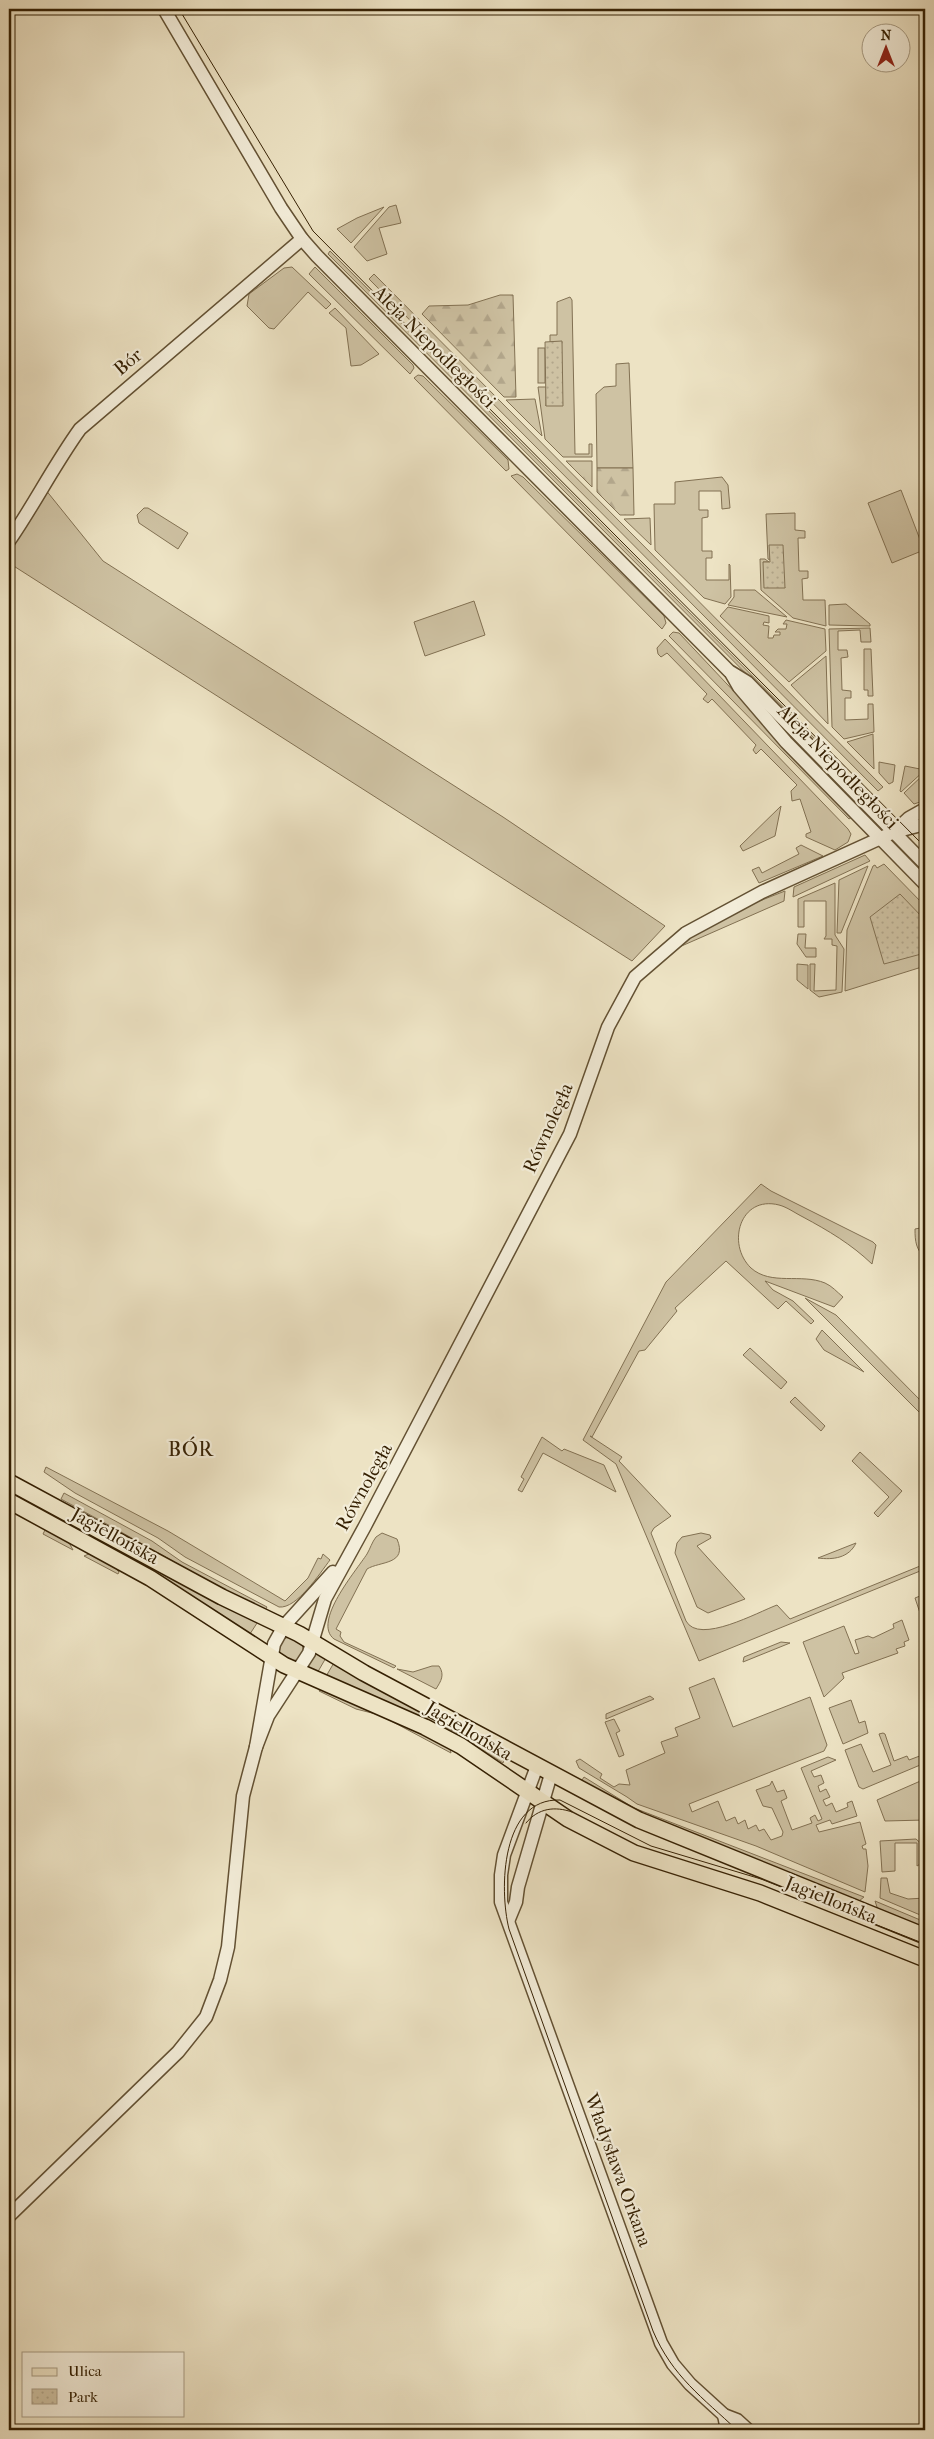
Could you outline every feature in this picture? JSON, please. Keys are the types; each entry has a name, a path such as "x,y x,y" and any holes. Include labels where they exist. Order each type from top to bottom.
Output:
{"main road":[{"name":"Jagiellońska","path":"9,1482 222,1597 312,1641 364,1673 639,1820 925,1936"},
{"name":"Jagiellońska","path":"9,1502 150,1578 271,1658 297,1672 426,1727 461,1746 568,1818 634,1853 760,1893 925,1959"}],"street":[{"name":"Aleja Niepodległości","path":"164,9 281,208 302,239 729,671 747,682 925,864"},
{"name":"Bór","path":"9,541 25,518 57,462 80,429 302,239"},
{"name":"Aleja Niepodległości","path":"729,671 739,688 786,742 925,884"},
{"name":"Równoległa","path":"894,832 909,818 925,809"},
{"name":"Równoległa","path":"256,1747 268,1716 309,1653 325,1599 347,1555 431,1401 570,1134 608,1028 635,977 686,933 762,892 894,832 925,824"},
{"name":"Równoległa","path":"256,1747 274,1644 284,1626 347,1555"},
{"path":"9,2216 178,2052 206,2017 220,1980 228,1947 243,1796 256,1747"},
{"name":"Władysława Orkana","path":"537,1766 508,1843 502,1866 502,1902 655,2331 667,2354 681,2374 724,2414 737,2420 748,2430"},
{"path":"509,1919 516,1902 518,1887 551,1774"},
{"path":"724,2414 727,2430"}],"green space":[{"path":"396,205 401,223 379,228 387,254 367,261 354,247 389,207"},
{"path":"384,207 351,243 337,229 357,218"},
{"path":"330,251 835,759 833,761 328,254"},
{"path":"292,267 331,304 326,309 308,292 274,329 269,328 247,306 249,294 284,268"},
{"path":"315,267 413,365 414,368 410,374 309,274"},
{"path":"374,274 883,787 878,791 369,279"},
{"path":"500,295 513,295 516,397 504,397 422,314 429,306 468,305"},
{"path":"570,297 572,300 575,454 589,454 589,444 592,444 592,457 563,457 545,439 538,387 546,387 546,406 562,342 550,342 550,335 557,335 557,302"},
{"path":"335,308 379,354 361,365 351,366 346,328 329,313"},
{"path":"562,341 563,406 546,406 545,342"},
{"path":"538,348 545,348 545,383 538,383"},
{"path":"629,363 633,468 597,468 596,394 604,387 616,386 616,364"},
{"path":"418,375 423,376 508,460 509,469 506,471 414,378"},
{"path":"535,399 542,436 506,400"},
{"path":"566,461 592,461 592,487"},
{"path":"597,468 633,468 634,515 620,515 597,492"},
{"path":"517,474 523,477 664,616 666,623 662,629 511,476"},
{"path":"722,477 728,485 730,508 722,509 721,491 699,491 699,510 708,510 708,517 702,518 702,551 712,551 712,558 706,558 706,580 729,580 730,565 731,597 725,604 704,598 655,550 654,504 675,504 675,482"},
{"path":"45,489 103,561 503,817 665,926 632,961 9,563 9,544"},
{"path":"901,490 924,550 892,563 868,503"},
{"path":"144,508 148,508 188,533 178,549 139,523 137,515"},
{"path":"795,513 795,530 805,531 805,538 798,538 799,571 808,571 808,578 802,579 803,600 825,600 826,626 793,618 761,590 760,559 765,559 769,562 763,562 785,588 770,545 770,560 768,559 766,514"},
{"path":"650,518 651,545 624,519"},
{"path":"769,545 783,545 785,588 764,588 763,562 770,562"},
{"path":"734,590 755,590 787,617 728,605 734,597"},
{"path":"474,601 485,635 425,656 414,622"},
{"path":"846,604 870,626 829,625 829,605"},
{"path":"728,607 769,616 769,623 764,622 763,625 769,626 768,638 780,635 780,632 775,632 778,629 786,629 787,624 783,624 786,620 825,629 826,651 789,682 720,616"},
{"path":"870,628 871,642 861,642 860,630 838,631 838,650 847,650 848,657 841,658 842,690 851,691 851,698 845,698 845,720 868,719 868,704 873,704 874,732 844,739 832,727 829,629"},
{"path":"673,632 679,633 852,817 849,819 669,636"},
{"path":"665,639 848,829 851,834 848,842 835,850 806,837 806,834 811,832 800,799 792,801 791,791 797,785 761,749 756,754 753,750 756,745 712,699 708,703 703,699 707,694 667,653 661,657 658,654 657,648"},
{"path":"864,649 871,649 873,696 868,696 868,690 864,690"},
{"path":"826,656 828,724 791,685"},
{"path":"873,734 874,769 847,742"},
{"path":"879,762 895,765 893,782 889,784 879,773"},
{"path":"905,766 925,770 901,792 900,791"},
{"path":"925,773 923,801 914,804 904,793"},
{"path":"781,806 775,836 743,851 740,846"},
{"path":"801,845 823,856 759,883 752,870 759,867 762,873 799,854 796,848"},
{"path":"865,855 870,861 793,897 794,887"},
{"path":"884,864 925,906 925,966 845,991 847,930 873,866 875,865 877,868"},
{"path":"868,866 841,933 837,933 839,880"},
{"path":"835,883 835,935 844,949 842,992 819,997 810,990 810,964 815,964 814,991 836,990 837,946 832,945 832,939 824,939 826,936 826,901 804,901 804,927 798,927 798,899"},
{"path":"785,891 784,901 677,948 706,926 739,909"},
{"path":"900,894 925,920 925,953 884,964 870,917"},
{"path":"798,934 806,934 805,948 816,948 816,957 806,957 797,944"},
{"path":"797,964 808,965 808,989 797,980"},
{"path":"761,1184 771,1191 873,1242 876,1245 872,1264 839,1238 785,1207 766,1204 755,1207 746,1214 741,1224 739,1235 739,1247 743,1258 751,1268 768,1277 816,1280 832,1287 843,1297 834,1307 765,1281 773,1290 793,1301 814,1321 811,1324 786,1301 778,1309 726,1261 675,1308 677,1311 645,1350 639,1351 592,1437 590,1436 622,1457 619,1461 671,1516 654,1528 651,1533 686,1621 693,1627 703,1630 729,1625 777,1605 790,1619 925,1564 925,1569 699,1661 616,1464 583,1440 666,1282"},
{"path":"925,1227 925,1258 917,1245 915,1229"},
{"path":"805,1298 836,1315 925,1405 925,1418"},
{"path":"822,1330 864,1372 824,1350 816,1339"},
{"path":"750,1348 787,1382 781,1389 743,1355"},
{"path":"795,1397 825,1426 821,1431 790,1402"},
{"path":"542,1437 562,1451 564,1449 604,1465 616,1492 543,1453 522,1492 518,1490 524,1479 521,1477"},
{"path":"860,1452 902,1491 878,1517 874,1513 889,1497 852,1461"},
{"path":"46,1467 168,1531 285,1601 308,1578 318,1558 321,1559 323,1554 330,1560 300,1596 286,1606 279,1607 185,1557 158,1538 75,1493 44,1472"},
{"path":"64,1493 152,1541 182,1562 267,1607 264,1612 61,1499"},
{"path":"54,1512 259,1620 248,1637 51,1518"},
{"path":"46,1528 67,1539 73,1550 43,1534"},
{"path":"382,1533 397,1539 399,1554 391,1561 367,1569 336,1629 341,1632 340,1636 344,1642 396,1666 394,1668 334,1639 329,1631 328,1621 338,1596 367,1554 376,1537"},
{"path":"701,1533 710,1535 711,1538 697,1546 745,1599 708,1613 697,1607 675,1553 677,1543 682,1537"},
{"path":"856,1543 849,1552 840,1557 818,1558"},
{"path":"91,1553 111,1564 119,1572 118,1574 84,1556"},
{"path":"925,1594 925,1620 923,1622 915,1598"},
{"path":"902,1620 909,1640 904,1642 905,1646 896,1649 898,1653 842,1673 844,1678 824,1697 803,1642 844,1626 855,1654 859,1653 855,1640 868,1636 873,1638 894,1628 893,1624"},
{"path":"291,1637 296,1638 302,1644 302,1654 296,1660 291,1661 286,1660 280,1654 279,1649 280,1644 286,1638"},
{"path":"781,1642 790,1643 743,1662 744,1657"},
{"path":"316,1651 327,1656 316,1675 305,1670"},
{"path":"335,1661 506,1755 503,1763 453,1731 325,1678"},
{"path":"432,1666 439,1666 442,1672 441,1681 436,1689 397,1669 413,1672"},
{"path":"714,1678 733,1727 810,1697 827,1745 824,1751 689,1804 692,1812 718,1801 726,1821 735,1817 738,1824 745,1820 748,1829 756,1825 759,1831 764,1829 771,1840 782,1836 783,1832 772,1808 763,1806 756,1790 770,1785 772,1781 777,1792 784,1790 787,1798 781,1801 792,1830 812,1823 810,1818 815,1815 818,1821 822,1819 801,1768 828,1757 836,1760 811,1771 814,1777 821,1775 824,1783 818,1786 820,1792 826,1789 830,1797 823,1800 826,1806 832,1803 836,1812 848,1807 847,1803 852,1801 857,1816 832,1824 830,1820 816,1825 819,1832 860,1822 866,1844 862,1846 863,1849 866,1849 868,1866 865,1892 756,1846 637,1804 579,1768 576,1761 580,1759 602,1774 600,1778 614,1787 619,1784 630,1785 626,1770 665,1753 661,1742 678,1736 675,1728 700,1718 689,1688"},
{"path":"321,1688 449,1745 451,1753 380,1715 356,1709 319,1691"},
{"path":"650,1696 654,1699 606,1719 606,1714"},
{"path":"851,1700 859,1723 865,1721 868,1733 843,1744 829,1708"},
{"path":"614,1719 620,1731 616,1733 624,1755 619,1757 605,1722"},
{"path":"883,1733 894,1761 907,1756 909,1760 925,1754 925,1763 863,1789 859,1787 845,1750 861,1744 873,1772 891,1765 879,1734"},
{"path":"584,1777 634,1808 864,1897 859,1901 675,1831 580,1783"},
{"path":"925,1779 925,1820 885,1821 877,1800"},
{"path":"916,1839 925,1847 925,1861 917,1866 917,1843 895,1843 895,1871 882,1872 880,1841"},
{"path":"881,1878 887,1878 890,1893 908,1899 925,1898 925,1917 880,1898"},
{"path":"875,1901 925,1922 925,1929 878,1910"}],"tram line":[{"path":"179,9 313,231 925,847"},
{"path":"737,2430 679,2374 669,2361 653,2331 509,1929 504,1892 505,1870 515,1829 526,1814 540,1803 560,1800 651,1846 761,1879 925,1944"},
{"path":"526,1823 541,1811 559,1809 572,1812"}],"district":[{"name":"BÓR","path":"191,1449"}]}
